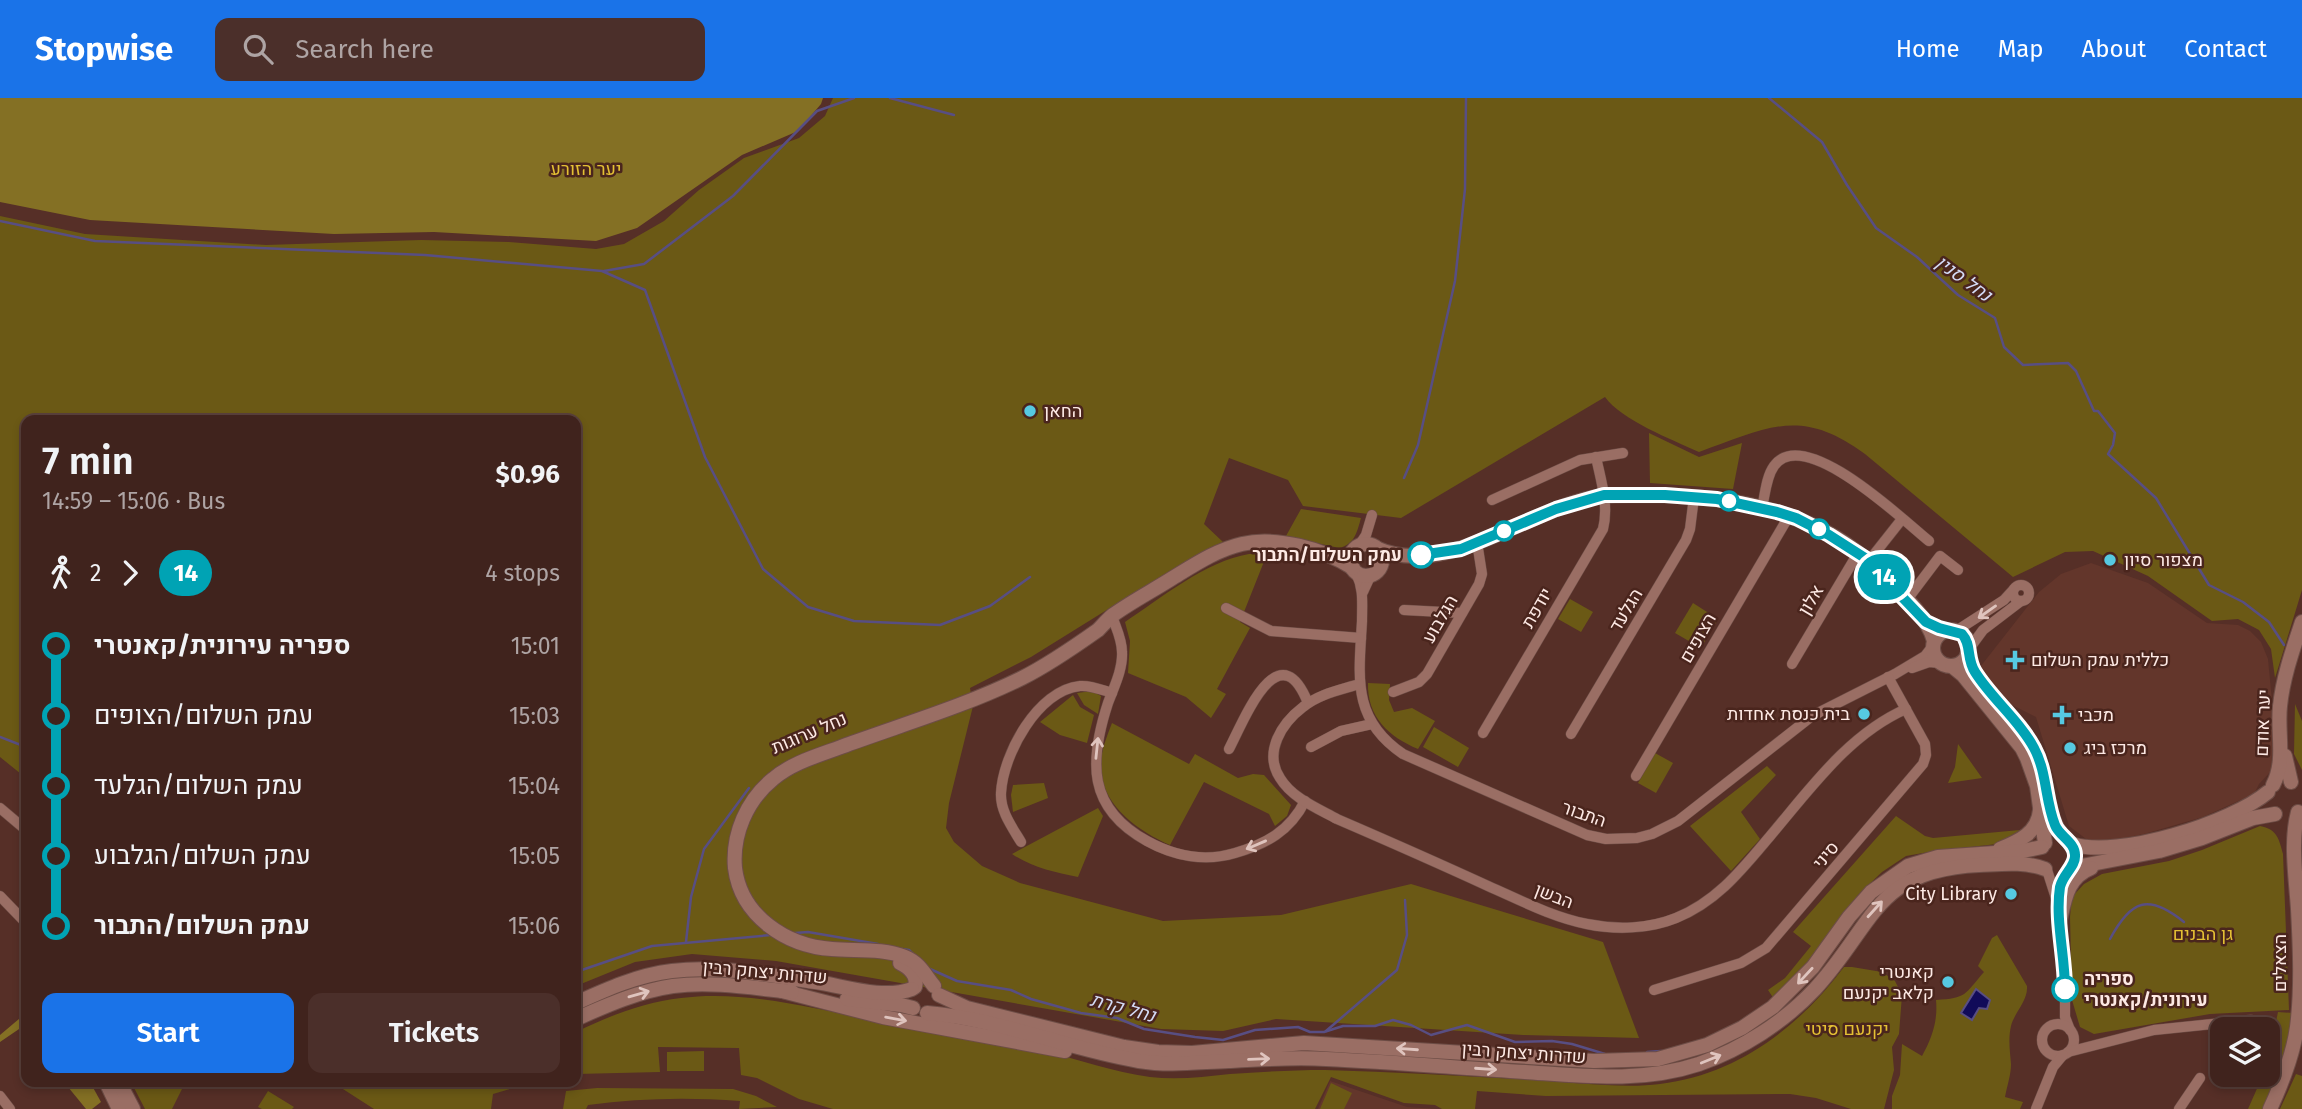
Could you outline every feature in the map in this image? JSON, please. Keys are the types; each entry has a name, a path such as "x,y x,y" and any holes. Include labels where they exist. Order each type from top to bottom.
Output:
{"main road":[{"path":"1376,572 1382,559 1365,548 1350,558 1355,570 1363,576 1376,572 1399,561 1419,555 1461,549 1556,509 1604,495 1695,497 1728,500 1762,508 1788,516 1829,535 1863,558 1926,622 1936,658 1964,675 2022,748 2033,772 2040,805 2043,845 2039,856 2046,869 2056,874 2159,851 2253,818 2278,815 2290,817 2300,808"},
{"name":"נחל ערוגות","path":"913,988 916,978 903,965 888,960 805,952 783,943 757,926 737,900 729,880 727,847 737,813 756,784 782,763 1011,675 1090,625 1112,616 1222,550 1264,541 1283,542 1342,561 1355,570"},
{"name":"נחל ערוגות","path":"1325,555 1333,556 1365,548 1395,555 1419,555"},
{"name":"נחל ערוגות","path":"937,991 922,968 907,958 888,953 810,946 786,937 763,921 744,897 736,871 736,841 744,816 766,785 794,765 1010,684 1099,629 1112,616"},
{"name":"יער אודם","path":"2270,789 2281,766 2279,722 2282,691 2302,621"},
{"path":"1926,622 1966,638 1976,674 2033,745 2044,772 2056,827 2076,854 2068,870"},
{"path":"1933,644 1951,631"},
{"name":"יער אודם","path":"2297,785 2285,756 2284,705 2302,635"},
{"path":"1946,664 1961,663 1968,652"},
{"path":"2043,845 2053,838 2084,848 2107,848 2156,839 2221,818 2249,805 2284,781 2297,785"},
{"name":"הצאלים","path":"2270,789 2268,804 2290,836 2295,855"},
{"path":"1993,852 2031,832 2039,816 2040,805"},
{"name":"הצאלים","path":"2270,1109 2291,1055 2298,1027 2300,953 2295,855 2300,808"},
{"name":"שדרות יצחק רבין","path":"937,991 967,1007 1124,1047 1158,1052 1192,1053 1304,1043 1594,1061 1658,1059 1707,1045 1742,1028 1773,1007 1813,967 1859,904 1881,883 1908,866 1938,857 2023,851 2043,845"},
{"path":"2060,914 2072,881 2086,870 2110,861"},
{"name":"שדרות יצחק רבין","path":"581,1017 628,997 673,986 712,984 901,1004 1140,1061 1176,1064 1304,1058 1594,1077 1660,1074 1713,1059 1749,1041 1782,1019 1825,977 1881,901 1913,878 1936,870 1966,865 2023,863 2046,869"},
{"name":"שדרות יצחק רבין","path":"581,1001 634,979 693,969 757,973 889,993 913,988"},
{"path":"925,983 937,991 935,1008 920,1010 909,999 913,988 925,983"},
{"path":"782,991 894,1019 1057,1050 1140,1061"},
{"path":"108,1087 119,1109"},
{"path":"121,1087 133,1109"}],"street":[{"path":"1492,500 1560,467 1623,453"},
{"name":"יודפת","path":"1483,733 1565,591 1598,540 1605,518 1604,495 1596,457"},
{"path":"1762,508 1774,465 1782,458 1813,458 1848,475 1929,541"},
{"name":"הגלעד","path":"1571,734 1686,540 1695,497"},
{"name":"הצופים","path":"1636,776 1788,516"},
{"path":"1365,548 1371,519"},
{"name":"אלון","path":"1792,664 1863,558 1902,519"},
{"name":"הגלבוע","path":"1393,692 1419,682 1427,674 1479,584 1482,574 1477,542"},
{"path":"1906,601 1940,556 1958,570"},
{"name":"התבור","path":"1355,570 1363,593"},
{"name":"התבור","path":"1376,572 1369,579 1363,593 1359,684 1364,708 1371,724 1384,739 1403,754 1587,835 1622,840 1652,834 1678,821 1812,716 1925,656 1933,644"},
{"path":"1951,631 2004,600 2014,589 2013,597 2021,601 1983,630 1968,652"},
{"path":"1226,608 1271,631 1361,638"},
{"path":"1404,610 1462,613"},
{"path":"1112,616 1123,653 1099,733 1095,753 1096,774 1100,791 1123,825 1161,849 1206,858 1250,849 1277,836 1292,822 1305,801"},
{"name":"התבור","path":"1892,675 1929,662 1946,664"},
{"name":"סיני","path":"1654,990 1741,964 1759,953 1775,939 1923,764 1925,744 1892,675"},
{"path":"1229,749 1261,688 1270,678 1288,676 1303,691 1308,704"},
{"name":"הבשן","path":"1359,684 1329,693 1308,704 1282,729 1275,741 1273,754 1280,779 1305,801 1337,819 1566,919 1612,928 1654,924 1691,911 1726,887 1839,758 1877,725 1906,709"},
{"path":"1021,842 1003,810 1001,793 1010,757 1023,731 1037,711 1067,690 1090,686 1112,693"},
{"path":"1311,747 1341,731 1371,724"},
{"path":"0,808 21,826"},
{"path":"2046,869 2060,914"},
{"path":"2036,1109 2056,1062 2073,1045 2065,1017 2060,914 2061,886 2068,870"},
{"path":"0,896 21,918"},
{"path":"2045,1085 2048,1068 2042,1035 2060,1010 2065,990"},
{"path":"2046,1051 2053,1055 2066,1054 2101,1042 2154,1030 2210,1024"},
{"path":"2049,1027 2060,1025 2082,1042 2101,1042"},
{"path":"2179,1109 2200,1078"},
{"path":"0,1096 10,1109"}],"shaded area":[{"name":"מרכז ביג","path":"2091,563 2148,583 2207,623 2238,625 2250,631 2261,642 2268,659 2274,768 2259,784 2254,794 2203,817 2104,842 2090,842 2069,826 2036,717 1998,698 1977,671 2039,592 2061,574"},
{"path":"1976,989 1990,1000 1987,1009 1979,1008 1972,1020 1961,1013"},
{"path":"1330,1081 1407,1107 1437,1109 1318,1109"}],"green space":[{"name":"יער הזורע","path":"0,98 823,98 798,131 742,155 637,228 596,241 434,232 334,234 90,220 0,202"},
{"path":"833,98 2302,98 2302,590 2275,678 2271,649 2259,630 2238,619 2212,621 2148,576 2093,551 2065,552 2013,577 1865,454 1842,439 1802,426 1764,429 1699,452 1623,414 1605,397 1401,518 1303,506 1288,480 1229,458 1204,524 1223,542 1031,657 970,688 973,706 949,803 946,828 954,842 982,866 1020,883 1163,921 1281,915 1411,884 1603,942 1639,1038 1523,1035 1276,1019 1223,1031 1161,1029 776,961 692,954 635,962 581,984 581,415 21,415 21,774 0,757 0,216 85,234 266,245 421,240 509,242 596,249 624,244 664,221 699,190 744,158 799,138 825,116"},
{"path":"1649,433 1699,457 1742,443 1733,489 1650,483"},
{"path":"1301,509 1361,518 1357,533 1349,544 1339,548 1286,536"},
{"path":"1249,554 1267,554 1240,622 1250,628 1217,689 1226,694 1211,718 1186,697 1128,673 1130,641 1125,622 1200,572"},
{"path":"1570,599 1593,612 1581,632 1558,619"},
{"path":"1693,603 1718,619 1701,648 1675,633"},
{"path":"1368,683 1390,684 1389,700 1394,712 1412,708 1435,721 1418,749 1389,732 1382,724 1371,706"},
{"path":"1092,691 1101,696 1098,714 1084,705 1077,693"},
{"path":"1073,695 1080,707 1094,715 1087,743 1060,735 1040,722"},
{"path":"2295,704 2302,721 2302,770 2294,754"},
{"path":"1112,723 1189,764 1195,754 1238,778 1253,774 1264,775 1291,805 1287,816 1275,826 1269,814 1204,782 1170,845 1159,840 1125,817 1104,785 1101,759"},
{"path":"1434,727 1469,748 1458,767 1423,747"},
{"path":"1958,744 1982,778 1948,783 1955,767"},
{"path":"1655,753 1673,763 1656,793 1638,783"},
{"path":"1767,766 1776,775 1741,812 1760,839 1731,871 1690,826"},
{"path":"1044,783 1048,798 1013,812 1013,785"},
{"path":"1098,808 1103,816 1078,877 1036,866 1012,854"},
{"path":"1896,816 1925,836 1933,838 2020,830 1997,844 1906,856 1882,872 1858,895 1809,962 1774,999 1768,990 1785,978 1811,946 1793,932"},
{"name":"גן הבנים","path":"2260,826 2274,832 2283,854 2289,1010 2210,1014 2094,1034 2080,1027 2072,1000 2072,897 2084,884 2102,874 2169,861"},
{"path":"1997,935 2027,986 2011,1026 2011,1068 2005,1097 2023,1102 2020,1109 1892,1109 1892,1096 1900,1075 1902,1044 1922,1056 1933,1029 1936,1000 1954,998 1968,990 1984,972 1978,966 1992,938"},
{"name":"יקנעם סיטי","path":"1844,967 1852,967 1882,972 1895,981 1902,995 1899,1034 1892,1047 1894,1070 1884,1109 1851,1109 1816,1098 1790,1094 1546,1096 1477,1091 1475,1109 1442,1109 1435,1105 1404,1103 1331,1077 1315,1109 833,1109 799,1099 757,1078 741,1075 739,1048 658,1047 660,1072 581,1074 581,1030 640,1006 681,998 727,996 773,1001 976,1037 1150,1077 1180,1078 1325,1070 1646,1085 1688,1079 1740,1059 1786,1028 1826,989"},
{"path":"2278,1012 2293,1013 2286,1053 2280,1068 2280,1017 2277,1017"},
{"path":"21,1017 21,1028 0,1042 0,1035"},
{"path":"704,1051 704,1071 667,1071 667,1052"},
{"path":"2296,1074 2302,1076 2302,1109 2280,1109"},
{"path":"1331,1083 1352,1093 1344,1109 1320,1109"},
{"path":"68,1087 93,1087 101,1102 92,1109 86,1109"},
{"path":"134,1087 182,1089 172,1109 145,1109"},
{"path":"340,1087 516,1087 493,1094 491,1109 374,1109"},
{"path":"2258,1087 2273,1087 2264,1109 2248,1109"},
{"path":"597,1088 733,1089 756,1096 777,1107 739,1109 740,1101 683,1099 626,1101 588,1105 586,1109 563,1109 566,1091"},
{"path":"268,1091 294,1107 258,1107"}],"waterway":[{"path":"604,271 644,264 733,196 817,111 854,98"},
{"path":"890,98 954,115"},
{"path":"1404,478 1418,445 1455,281 1465,189 1466,98"},
{"name":"נחל סנין","path":"1769,98 1822,142 1876,228 1917,257 1958,295 1995,318 2004,347 2023,365 2068,363 2076,371 2094,411 2098,411 2115,433 2108,454 2156,498 2209,585 2243,602 2269,622 2284,645"},
{"path":"0,221 95,241 425,255 602,271 645,290 705,457 763,569 808,607 854,621 940,625 990,606 1030,577"},
{"name":"נחל קרת","path":"0,737 21,745"},
{"path":"686,942 691,897 704,849 749,788"},
{"path":"1326,1031 1397,970 1407,935 1405,900"},
{"path":"2110,939 2125,916 2141,905 2160,907 2184,922"},
{"name":"נחל קרת","path":"795,933 808,932 878,944"},
{"name":"נחל קרת","path":"581,970 652,946 771,935"},
{"name":"נחל קרת","path":"902,949 909,950 914,955"},
{"name":"נחל קרת","path":"930,969 957,981 1011,990 1031,999 1081,1013 1117,1018 1144,1029 1195,1037 1223,1040 1255,1030 1298,1027 1310,1032 1324,1032 1343,1026 1375,1026 1393,1020 1431,1035 1467,1025 1515,1042 1552,1041 1605,1054"},
{"name":"נחל קרת","path":"1647,1052 1661,1051"}],"bus line":[{"name":"14","path":"1421,555 1461,549 1556,509 1604,495 1665,495 1738,502 1796,518 1851,548 1865,558 1926,622 1946,631 1956,631 1966,638 1969,649 1967,655 1976,674 2033,745 2044,772 2053,820 2059,834 2072,844 2076,854 2074,864 2063,877 2059,900 2065,989"}],"place":[{"name":"החאן","path":"1030,411"},
{"name":"עמק השלום/התבור","path":"1421,555"},
{"name":"מצפור סיון","path":"2110,560"},
{"name":"כללית עמק השלום","path":"2015,660"},
{"name":"בית כנסת אחדות","path":"1864,714"},
{"name":"מכבי","path":"2062,715"},
{"name":"מרכז ביג","path":"2070,748"},
{"name":"City Library","path":"2011,894"},
{"name":"קאנטרי קלאב יקנעם","path":"1948,982"},
{"name":"ספריה עירונית/קאנטרי","path":"2065,989"}]}
